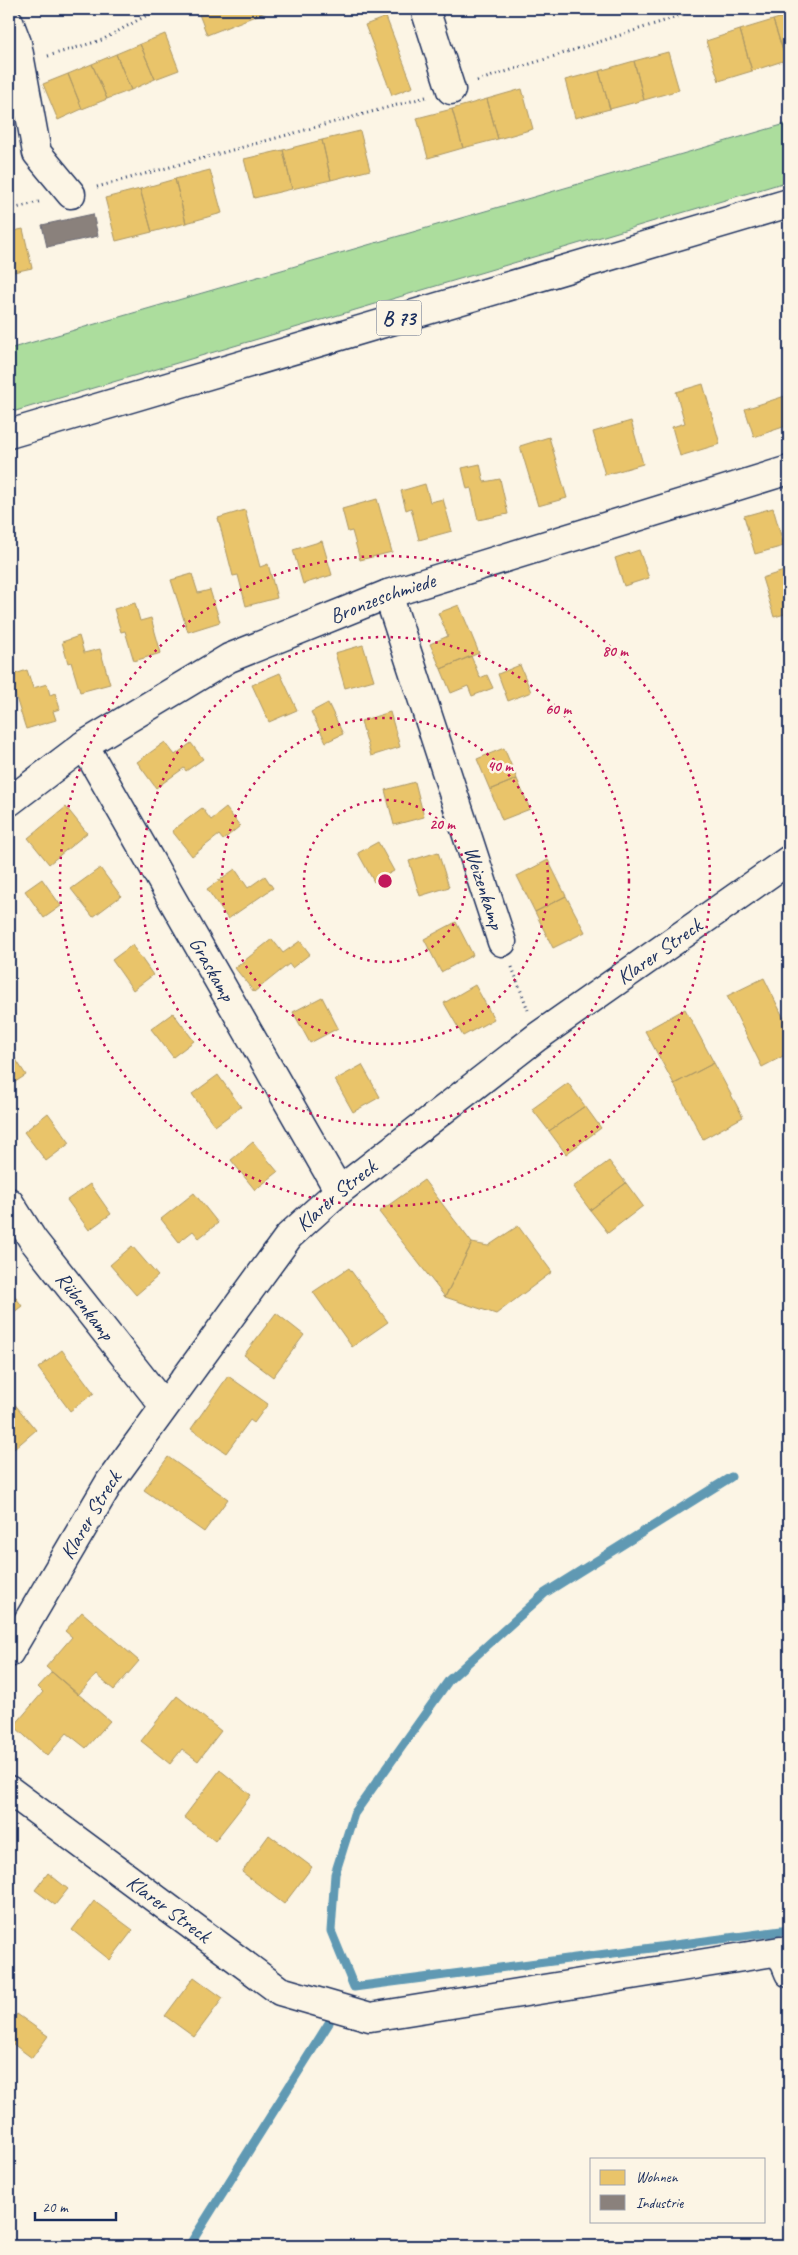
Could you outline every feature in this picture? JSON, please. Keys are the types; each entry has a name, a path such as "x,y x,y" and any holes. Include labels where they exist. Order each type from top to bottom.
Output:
{"street":[{"path":"425,9 451,90"},
{"path":"9,22 17,43 37,153 71,194"},
{"name":"B 73","path":"9,434 789,203"},
{"name":"Bronzeschmiede","path":"9,802 84,745 229,658 388,594 789,470"},
{"name":"Weizenkamp","path":"388,594 502,942"},
{"name":"Graskamp","path":"84,745 340,1191"},
{"name":"Klarer Streck","path":"9,1653 109,1483 289,1236 340,1191 537,1037 789,860"},
{"name":"Rübenkamp","path":"9,1202 33,1240 164,1406"},
{"name":"Klarer Streck","path":"9,1790 280,1991 370,2016 780,1951 789,1973"}],"path":[{"path":"20,64 102,40 158,9"},
{"path":"71,194 451,90 686,14 691,9"},
{"name":"Weizenkamp","path":"502,942 537,1037"}],"green space":[{"path":"789,123 789,181 9,413 9,349"}],"building: Wohnen":[{"path":"197,9 273,9 207,35"},
{"path":"461,9 476,9 462,14"},
{"path":"789,15 789,59 786,60 773,20"},
{"path":"386,17 413,87 392,95 365,25"},
{"path":"773,20 786,60 752,71 740,30"},
{"path":"740,30 752,71 719,81 706,41"},
{"path":"165,34 179,70 155,79 140,44"},
{"path":"140,44 155,79 131,90 116,54"},
{"path":"668,52 679,90 644,100 634,61"},
{"path":"116,54 131,90 107,99 92,64"},
{"path":"634,61 644,100 610,109 599,71"},
{"path":"92,64 107,99 82,109 68,74"},
{"path":"599,71 610,109 575,118 565,80"},
{"path":"68,74 82,109 58,120 43,84"},
{"path":"522,89 533,129 498,139 487,99"},
{"path":"487,99 498,139 463,148 452,109"},
{"path":"452,109 463,148 428,158 417,118"},
{"path":"360,131 370,170 331,180 322,140"},
{"path":"322,140 331,180 292,189 283,150"},
{"path":"283,150 292,189 254,198 244,159"},
{"path":"210,170 222,213 186,223 175,179"},
{"path":"175,179 186,223 152,232 140,189"},
{"path":"140,189 152,232 116,241 105,198"},
{"path":"23,229 32,268 9,273 9,232"},
{"path":"703,384 720,444 680,456 672,427 685,423 676,392"},
{"path":"785,396 789,410 789,425 754,437 745,409"},
{"path":"631,421 643,464 605,475 593,432"},
{"path":"549,437 567,498 538,506 520,446"},
{"path":"480,464 484,482 500,479 508,514 478,520 471,488 467,489 462,468"},
{"path":"425,484 430,502 443,499 452,531 419,540 411,508 406,510 401,491"},
{"path":"377,499 392,552 360,560 352,531 348,532 342,509"},
{"path":"773,508 784,546 755,554 744,516"},
{"path":"245,510 260,567 268,564 277,598 246,606 238,575 233,576 218,518"},
{"path":"322,541 332,575 303,584 293,550"},
{"path":"639,550 649,578 624,586 615,558"},
{"path":"787,570 789,577 789,613 774,617 762,578"},
{"path":"192,574 198,593 210,590 220,622 188,632 171,580"},
{"path":"135,603 140,621 151,618 161,653 134,661 125,631 121,632 114,609"},
{"path":"459,605 479,653 441,669 430,644 448,636 438,613"},
{"path":"79,636 84,653 100,649 110,684 80,692 71,662 68,663 62,642"},
{"path":"789,639 789,655 785,640"},
{"path":"363,645 374,680 345,688 335,653"},
{"path":"471,656 480,678 487,675 493,688 472,696 468,686 451,693 441,669"},
{"path":"520,665 531,692 508,701 498,674"},
{"path":"27,670 33,688 47,684 50,695 55,693 60,709 53,711 56,720 26,729 9,676"},
{"path":"280,673 297,710 269,722 252,685"},
{"path":"328,703 343,734 326,742 311,712"},
{"path":"390,712 400,747 371,756 361,721"},
{"path":"165,742 175,755 191,743 203,759 186,771 184,768 156,788 137,762"},
{"path":"504,748 517,779 490,790 477,759"},
{"path":"517,779 530,809 502,820 490,790"},
{"path":"415,782 424,817 394,825 385,790"},
{"path":"66,807 87,833 49,864 28,838"},
{"path":"202,808 211,820 226,808 240,826 223,840 219,835 192,856 172,831"},
{"path":"378,842 394,871 374,882 358,853"},
{"path":"438,852 449,887 420,896 409,861"},
{"path":"548,860 566,896 535,912 517,876"},
{"path":"100,868 121,896 93,917 71,889"},
{"path":"235,869 248,888 265,876 273,888 228,919 207,889"},
{"path":"42,879 61,906 44,918 25,891"},
{"path":"566,896 585,932 553,948 535,912"},
{"path":"456,922 473,955 441,972 424,939"},
{"path":"272,939 283,953 300,941 310,954 292,968 289,964 254,992 235,968"},
{"path":"132,945 153,975 133,990 112,960"},
{"path":"764,978 789,1029 789,1053 762,1067 727,996"},
{"path":"475,985 494,1019 463,1036 444,1003"},
{"path":"322,997 338,1028 310,1043 293,1012"},
{"path":"685,1009 714,1063 674,1084 645,1031"},
{"path":"173,1013 194,1041 173,1057 151,1029"},
{"path":"9,1049 26,1075 9,1086"},
{"path":"714,1063 743,1117 703,1139 674,1084"},
{"path":"362,1065 380,1097 353,1112 335,1080"},
{"path":"218,1075 241,1107 215,1126 192,1094"},
{"path":"568,1083 585,1106 549,1131 532,1109"},
{"path":"585,1106 601,1128 566,1154 549,1131"},
{"path":"48,1113 70,1143 46,1161 24,1132"},
{"path":"253,1142 278,1172 255,1190 231,1160"},
{"path":"609,1161 626,1183 590,1210 573,1187"},
{"path":"424,1180 472,1243 445,1297 379,1212"},
{"path":"626,1183 643,1206 608,1233 590,1210"},
{"path":"90,1184 111,1214 89,1230 67,1200"},
{"path":"194,1193 218,1223 199,1238 193,1231 179,1242 161,1219"},
{"path":"518,1226 552,1272 496,1314 445,1297 472,1243 488,1246"},
{"path":"132,1246 158,1276 136,1295 110,1265"},
{"path":"349,1268 388,1322 352,1347 313,1292"},
{"path":"9,1288 22,1306 9,1316"},
{"path":"276,1313 304,1335 273,1377 244,1355"},
{"path":"62,1350 94,1393 70,1411 38,1368"},
{"path":"228,1376 268,1404 254,1423 250,1420 226,1453 191,1429"},
{"path":"12,1401 36,1430 14,1449 9,1442 9,1404"},
{"path":"168,1457 228,1499 204,1532 144,1490"},
{"path":"82,1612 139,1661 114,1690 96,1675 78,1695 46,1667 72,1637 65,1631"},
{"path":"52,1672 110,1721 86,1748 67,1733 47,1756 14,1726 43,1692 38,1687"},
{"path":"177,1696 221,1731 198,1761 182,1749 170,1764 141,1741"},
{"path":"220,1770 251,1795 215,1841 184,1817"},
{"path":"269,1835 312,1867 284,1904 242,1872"},
{"path":"48,1873 68,1889 55,1905 35,1890"},
{"path":"94,1901 133,1930 110,1960 72,1930"},
{"path":"194,1977 223,1998 194,2037 165,2016"},
{"path":"17,2014 48,2036 32,2058 9,2041 9,2026"}],"building: Industrie":[{"path":"9,179 11,179 16,203 9,205"},
{"path":"93,214 98,236 47,247 42,225"}],"waterway":[{"path":"731,1477 545,1593 449,1680 354,1814 335,1874 331,1931 354,1987 789,1930"},
{"path":"189,2246 329,2023"}]}
